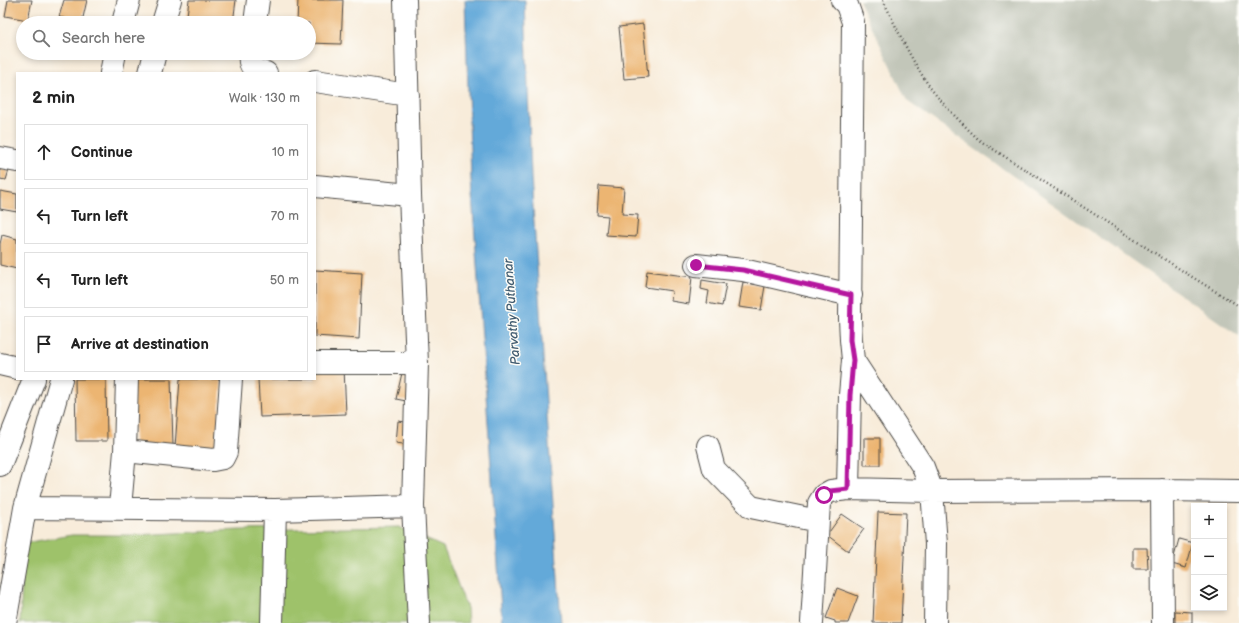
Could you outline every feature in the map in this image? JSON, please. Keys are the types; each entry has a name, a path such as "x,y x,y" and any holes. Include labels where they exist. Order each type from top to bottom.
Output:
{"street":[{"path":"125,16 129,0"},
{"path":"165,16 170,0"},
{"path":"256,16 258,0"},
{"path":"405,0 410,195 417,362 414,506 419,623"},
{"path":"842,0 847,5 853,22 850,340 853,360 850,395 848,489"},
{"path":"111,72 114,60"},
{"path":"150,72 153,60"},
{"path":"249,60 249,62 254,68 261,72"},
{"path":"316,80 408,95"},
{"path":"0,158 16,161"},
{"path":"316,186 410,195"},
{"path":"696,265 743,270 851,295"},
{"path":"853,360 923,467 932,492 936,544 935,623"},
{"path":"316,363 417,362"},
{"path":"0,364 16,368"},
{"path":"0,465 34,380"},
{"path":"5,623 25,508 61,380"},
{"path":"120,508 125,451 127,380"},
{"path":"125,451 213,460 223,458 226,452 231,380"},
{"path":"708,446 714,469 751,507 818,521"},
{"path":"812,623 819,503 824,495 830,491 848,489 932,492 1162,490 1239,491"},
{"path":"1162,490 1162,623"},
{"path":"25,508 275,510 414,506"},
{"path":"272,623 275,510"}],"path":[{"path":"883,0 906,49 932,89 956,118 979,140 1189,276 1239,306"}],"shaded area":[{"path":"859,0 1239,0 1239,336 907,101"}],"green space":[{"path":"399,527 443,547 467,608 468,623 20,623 24,543 72,535 134,535 240,530"}],"water":[{"name":"Parvathy Puthanar","path":"465,0 525,0 531,177 561,623 502,623 471,180"}],"building":[{"path":"8,0 32,0 29,16 16,16 16,18 5,16"},
{"path":"64,0 87,0 83,16 59,16"},
{"path":"189,0 236,0 234,16 187,16"},
{"path":"298,0 343,0 341,44 316,43 316,16 297,16"},
{"path":"643,24 648,77 624,79 619,27"},
{"path":"0,168 9,170 6,180 0,179"},
{"path":"599,186 624,188 622,214 638,215 636,237 606,235 608,216 597,215"},
{"path":"0,191 16,194 16,212 0,209"},
{"path":"2,235 16,239 16,269 0,265 0,244"},
{"path":"316,270 362,273 359,339 316,336"},
{"path":"647,271 692,277 689,304 671,301 672,291 645,287"},
{"path":"702,280 726,284 722,306 707,303 709,291 701,289"},
{"path":"743,282 765,286 761,310 739,307"},
{"path":"344,368 346,414 260,417 258,380 316,380 316,369"},
{"path":"402,373 417,377 411,402 396,399"},
{"path":"75,380 106,380 107,441 76,441"},
{"path":"133,380 171,380 173,445 135,445"},
{"path":"180,380 222,380 216,451 175,447"},
{"path":"398,421 413,423 410,445 396,443"},
{"path":"864,438 880,438 880,465 864,465"},
{"path":"878,512 906,513 901,623 873,623"},
{"path":"842,514 864,529 848,551 827,535"},
{"path":"1179,539 1191,542 1191,550 1186,568 1172,564"},
{"path":"1133,548 1147,548 1148,569 1133,569"},
{"path":"837,588 858,596 848,623 835,623 835,621 826,618"},
{"path":"1175,611 1192,612 1192,623 1175,623"}],"route":[{"path":"696,265 743,270 851,295 850,340 853,360 850,395 848,489 830,491 824,495"}]}
